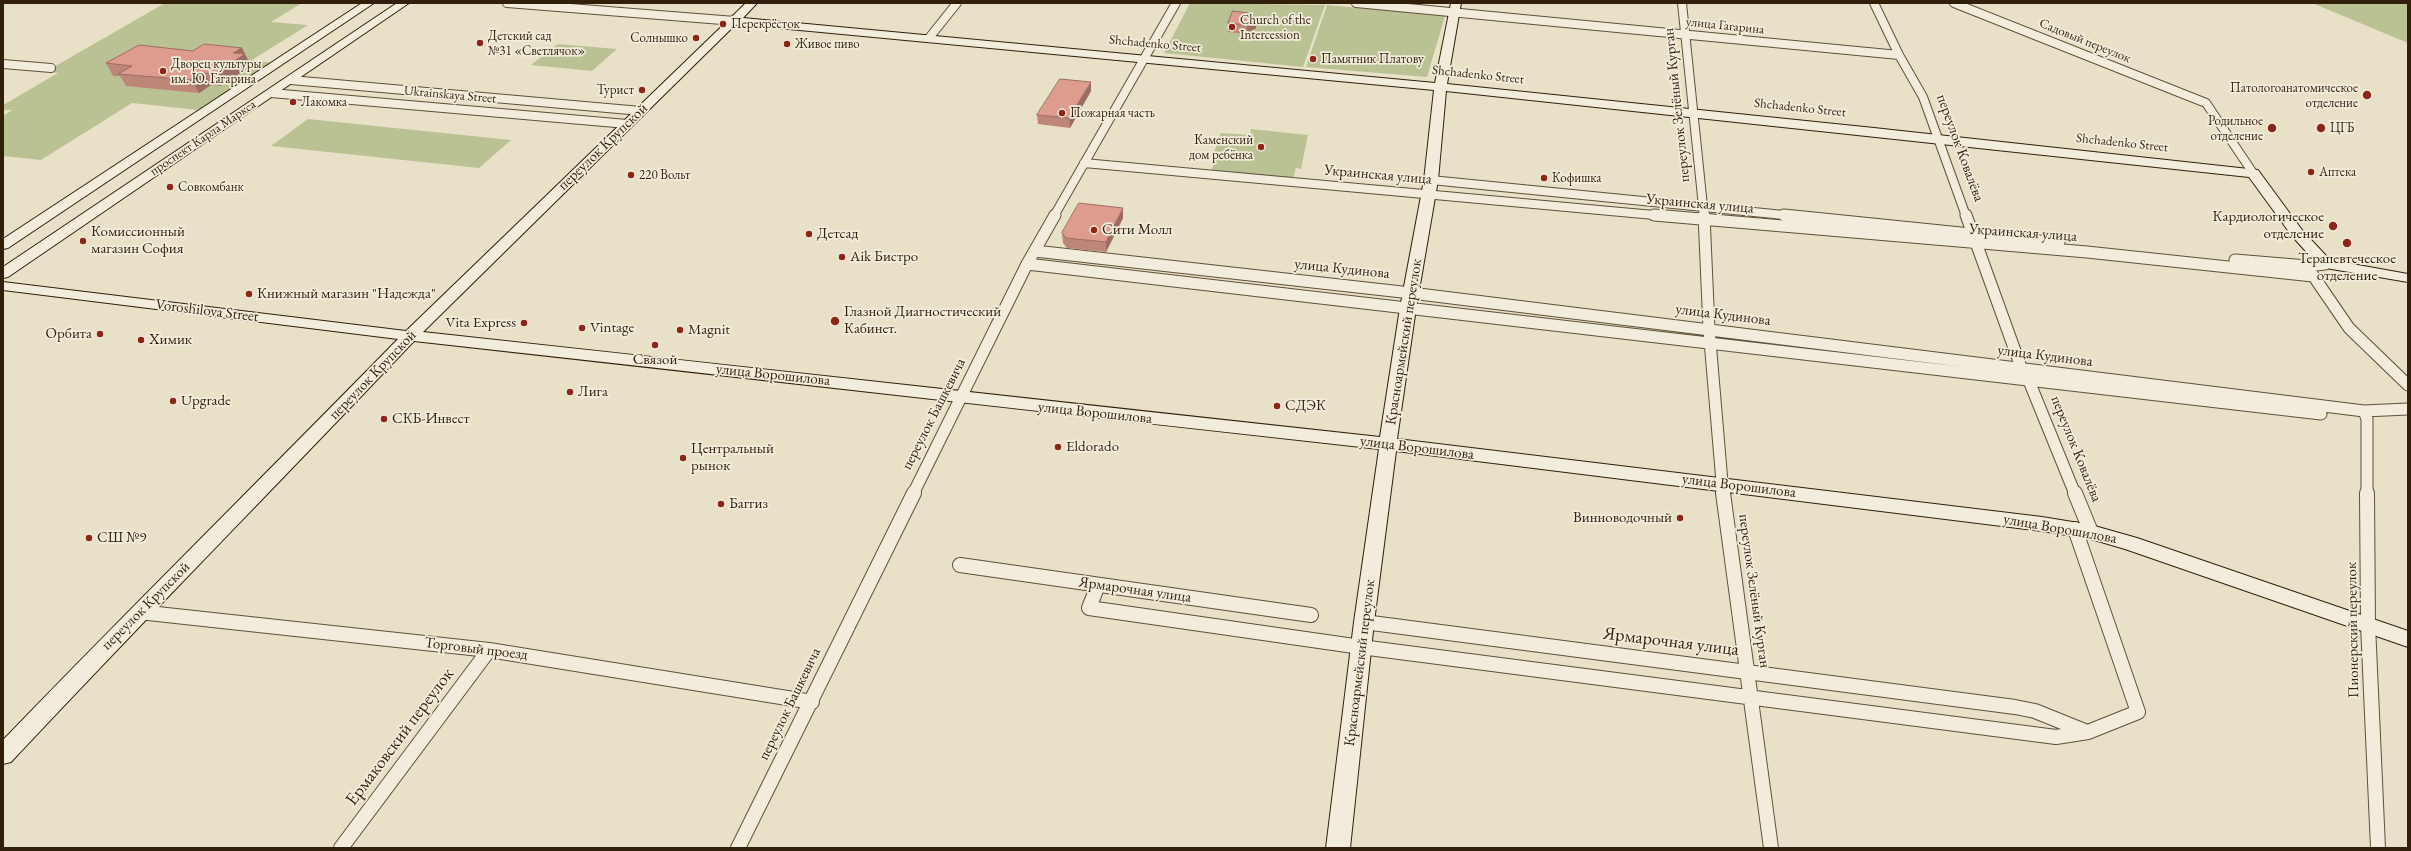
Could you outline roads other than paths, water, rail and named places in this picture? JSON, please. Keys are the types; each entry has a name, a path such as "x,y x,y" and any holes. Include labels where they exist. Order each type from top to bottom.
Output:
{"street":[{"name":"проспект Карла Маркса","path":"3,245 369,3"},
{"name":"проспект Карла Маркса","path":"3,274 404,3"},
{"name":"Shchadenko Street","path":"507,3 735,21 1146,58 1938,137 2253,172"},
{"name":"переулок Крупской","path":"3,755 139,612 230,522 410,336 752,3"},
{"path":"929,38 957,3"},
{"name":"переулок Башкевича","path":"738,848 812,702 874,570 1027,264 1146,58 1176,3"},
{"name":"улица Гагарина","path":"1356,3 1455,7 1684,34 1899,55"},
{"name":"переулок Зелёный Курган","path":"1682,3 1684,34 1694,112 1704,214 1709,329 1722,485 1749,670 1772,848"},
{"name":"переулок Ковалёва","path":"1874,3 1899,55 1923,97 2022,370 2029,381 2083,531 2138,712 2088,732"},
{"name":"Садовый переулок","path":"1954,3 2206,103 2253,172"},
{"name":"Красноармейский переулок","path":"1338,848 1364,622 1388,444 1409,300 1430,188 1440,87 1455,7"},
{"path":"3,64 51,68"},
{"name":"Ukrainskaya Street","path":"291,80 641,111"},
{"path":"407,104 423,92"},
{"name":"Ukrainskaya Street","path":"271,93 627,124"},
{"name":"Украинская улица","path":"1084,163 1430,188 1976,240 2313,276"},
{"path":"2253,172 2297,232 2325,264 2408,278"},
{"name":"Украинская улица","path":"1430,188 1704,214"},
{"name":"Украинская улица","path":"1976,240 2307,266 2325,264"},
{"name":"улица Кудинова","path":"1035,251 1409,300 1710,344 2029,381 2366,415 2408,409"},
{"name":"улица Кудинова","path":"1027,264 1709,329 2366,415"},
{"path":"2307,266 2349,328 2408,385"},
{"name":"Voroshilova Street","path":"3,286 410,336"},
{"name":"улица Ворошилова","path":"410,336 798,376 961,398 1388,444 2083,531 2130,543 2408,639"},
{"name":"Пионерский переулок","path":"2366,415 2368,625 2378,848"},
{"name":"Ярмарочная улица","path":"960,565 1311,615"},
{"path":"1098,584 1089,608 1361,647 1752,697 2042,737 2088,732"},
{"name":"Торговый проезд","path":"139,612 488,650 812,702"},
{"name":"Ярмарочная улица","path":"1364,622 1749,670 2015,706 2035,711 2088,732"},
{"name":"Ермаковский переулок","path":"341,848 488,650"}],"place":[{"name":"Перекрёсток","path":"723,24"},
{"name":"Church of the Intercession","path":"1232,27"},
{"name":"Солнышко","path":"696,38"},
{"name":"Детский сад №31 «Светлячок»","path":"480,43"},
{"name":"Живое пиво","path":"787,44"},
{"name":"Памятник Платову","path":"1313,59"},
{"name":"Дворец культуры им. Ю. Гагарина","path":"163,71"},
{"name":"Турист","path":"642,90"},
{"name":"Патологоанатомическое отделение","path":"2367,95"},
{"name":"Лакомка","path":"293,102"},
{"name":"Пожарная часть","path":"1062,113"},
{"name":"Родильное отделение","path":"2272,128"},
{"name":"ЦГБ","path":"2321,128"},
{"name":"Каменский дом ребёнка","path":"1261,147"},
{"name":"Аптека","path":"2311,172"},
{"name":"220 Вольт","path":"631,175"},
{"name":"Кофишка","path":"1544,178"},
{"name":"Совкомбанк","path":"170,187"},
{"name":"Кардиологическое отделение","path":"2333,226"},
{"name":"Сити Молл","path":"1094,230"},
{"name":"Детсад","path":"809,234"},
{"name":"Комиссионный магазин София","path":"83,241"},
{"name":"Терапевтеческое отделение","path":"2347,243"},
{"name":"Aik Бистро","path":"842,257"},
{"name":"Книжный магазин \"Надежда\"","path":"249,294"},
{"name":"Глазной Диагностический Кабинет.","path":"835,321"},
{"name":"Vita Express","path":"524,323"},
{"name":"Vintage","path":"582,328"},
{"name":"Magnit","path":"680,330"},
{"name":"Орбита","path":"100,334"},
{"name":"Химик","path":"141,340"},
{"name":"Связой","path":"655,345"},
{"name":"Лига","path":"570,392"},
{"name":"Upgrade","path":"173,401"},
{"name":"СДЭК","path":"1277,406"},
{"name":"СКБ-Инвест","path":"384,419"},
{"name":"Eldorado","path":"1058,447"},
{"name":"Центральный рынок","path":"683,458"},
{"name":"Баггиз","path":"721,504"},
{"name":"Винноводочный","path":"1680,518"},
{"name":"СШ №9","path":"89,538"}]}
